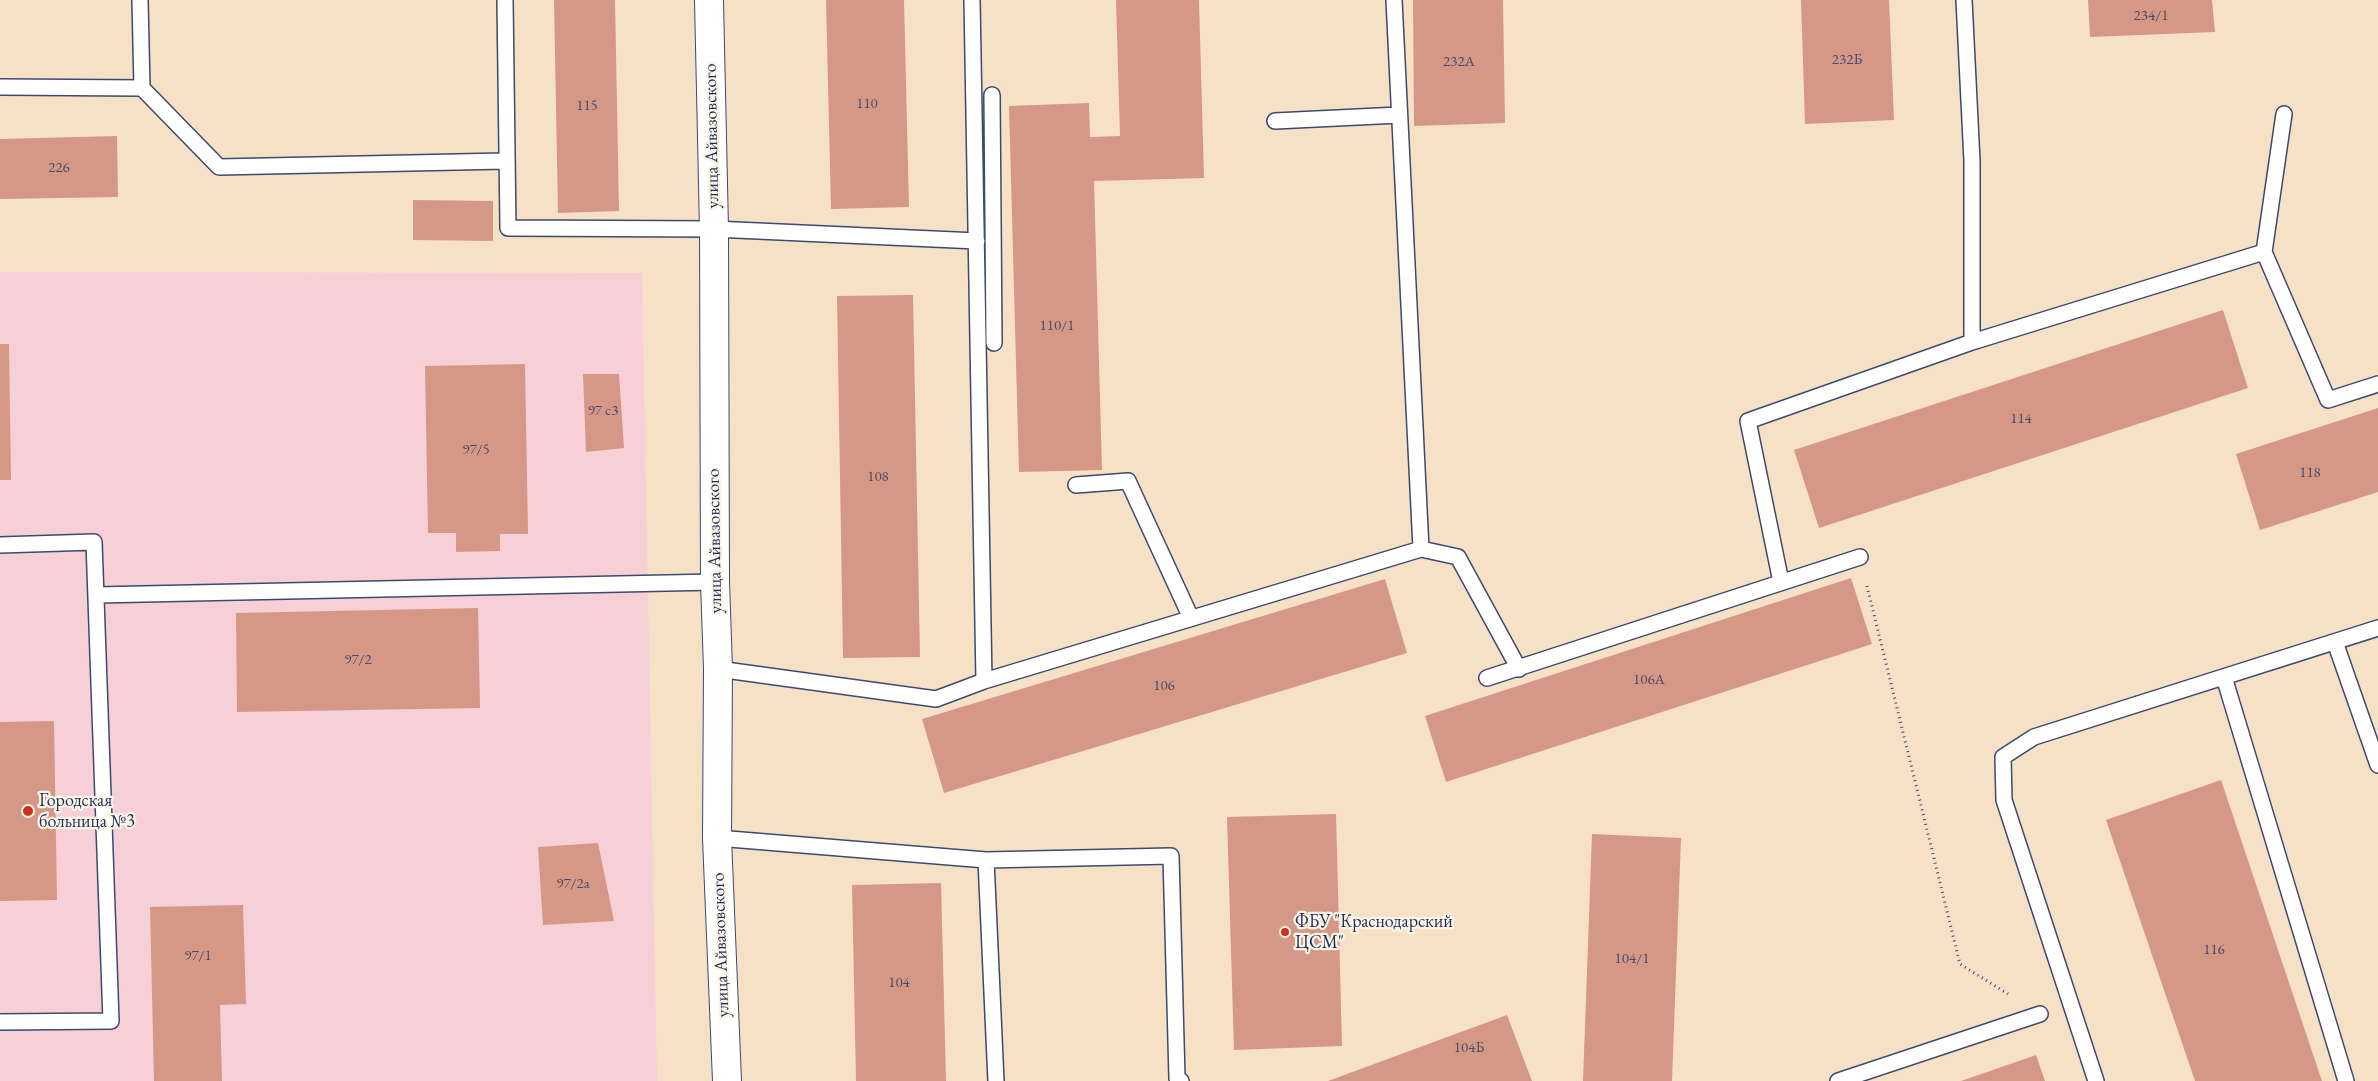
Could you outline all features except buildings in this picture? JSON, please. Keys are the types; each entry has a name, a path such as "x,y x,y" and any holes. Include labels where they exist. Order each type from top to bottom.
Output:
{"street":[{"name":"улица Айвазовского","path":"709,0 714,228 715,582 718,669 717,838 727,1081"}],"lane":[{"path":"140,0 142,88 219,167 505,161"},
{"path":"505,0 505,161 508,228 714,228 977,241"},
{"path":"972,0 984,682"},
{"path":"1394,0 1421,549"},
{"path":"1964,0 1972,160 1972,342"},
{"path":"0,87 142,88"},
{"path":"992,95 994,343"},
{"path":"2284,114 2264,252 2328,400 2378,384"},
{"path":"1275,121 1399,116"},
{"path":"1781,582 1748,420 1972,342 2264,252"},
{"path":"1076,485 1128,481 1191,618"},
{"path":"0,546 94,542 111,1021 0,1022"},
{"path":"718,669 936,699 984,682 1421,549 1458,557 1519,669"},
{"path":"1487,678 1860,557"},
{"path":"96,595 715,582"},
{"path":"2096,1081 2004,800 2003,757 2034,737 2378,628"},
{"path":"2335,642 2378,765"},
{"path":"2224,677 2346,1081"},
{"path":"717,838 986,860 1171,856 1177,1078 1180,1081"},
{"path":"986,860 996,1081"},
{"path":"1838,1081 2040,1014"}],"path":[{"path":"1860,557 1960,964 2040,1014"}],"shaded area":[{"path":"0,272 642,273 657,1081 0,1081"}],"place":[{"name":"Городская больница №3","path":"28,811"},
{"name":"ФБУ \"Краснодарский ЦСМ\"","path":"1285,932"}]}
